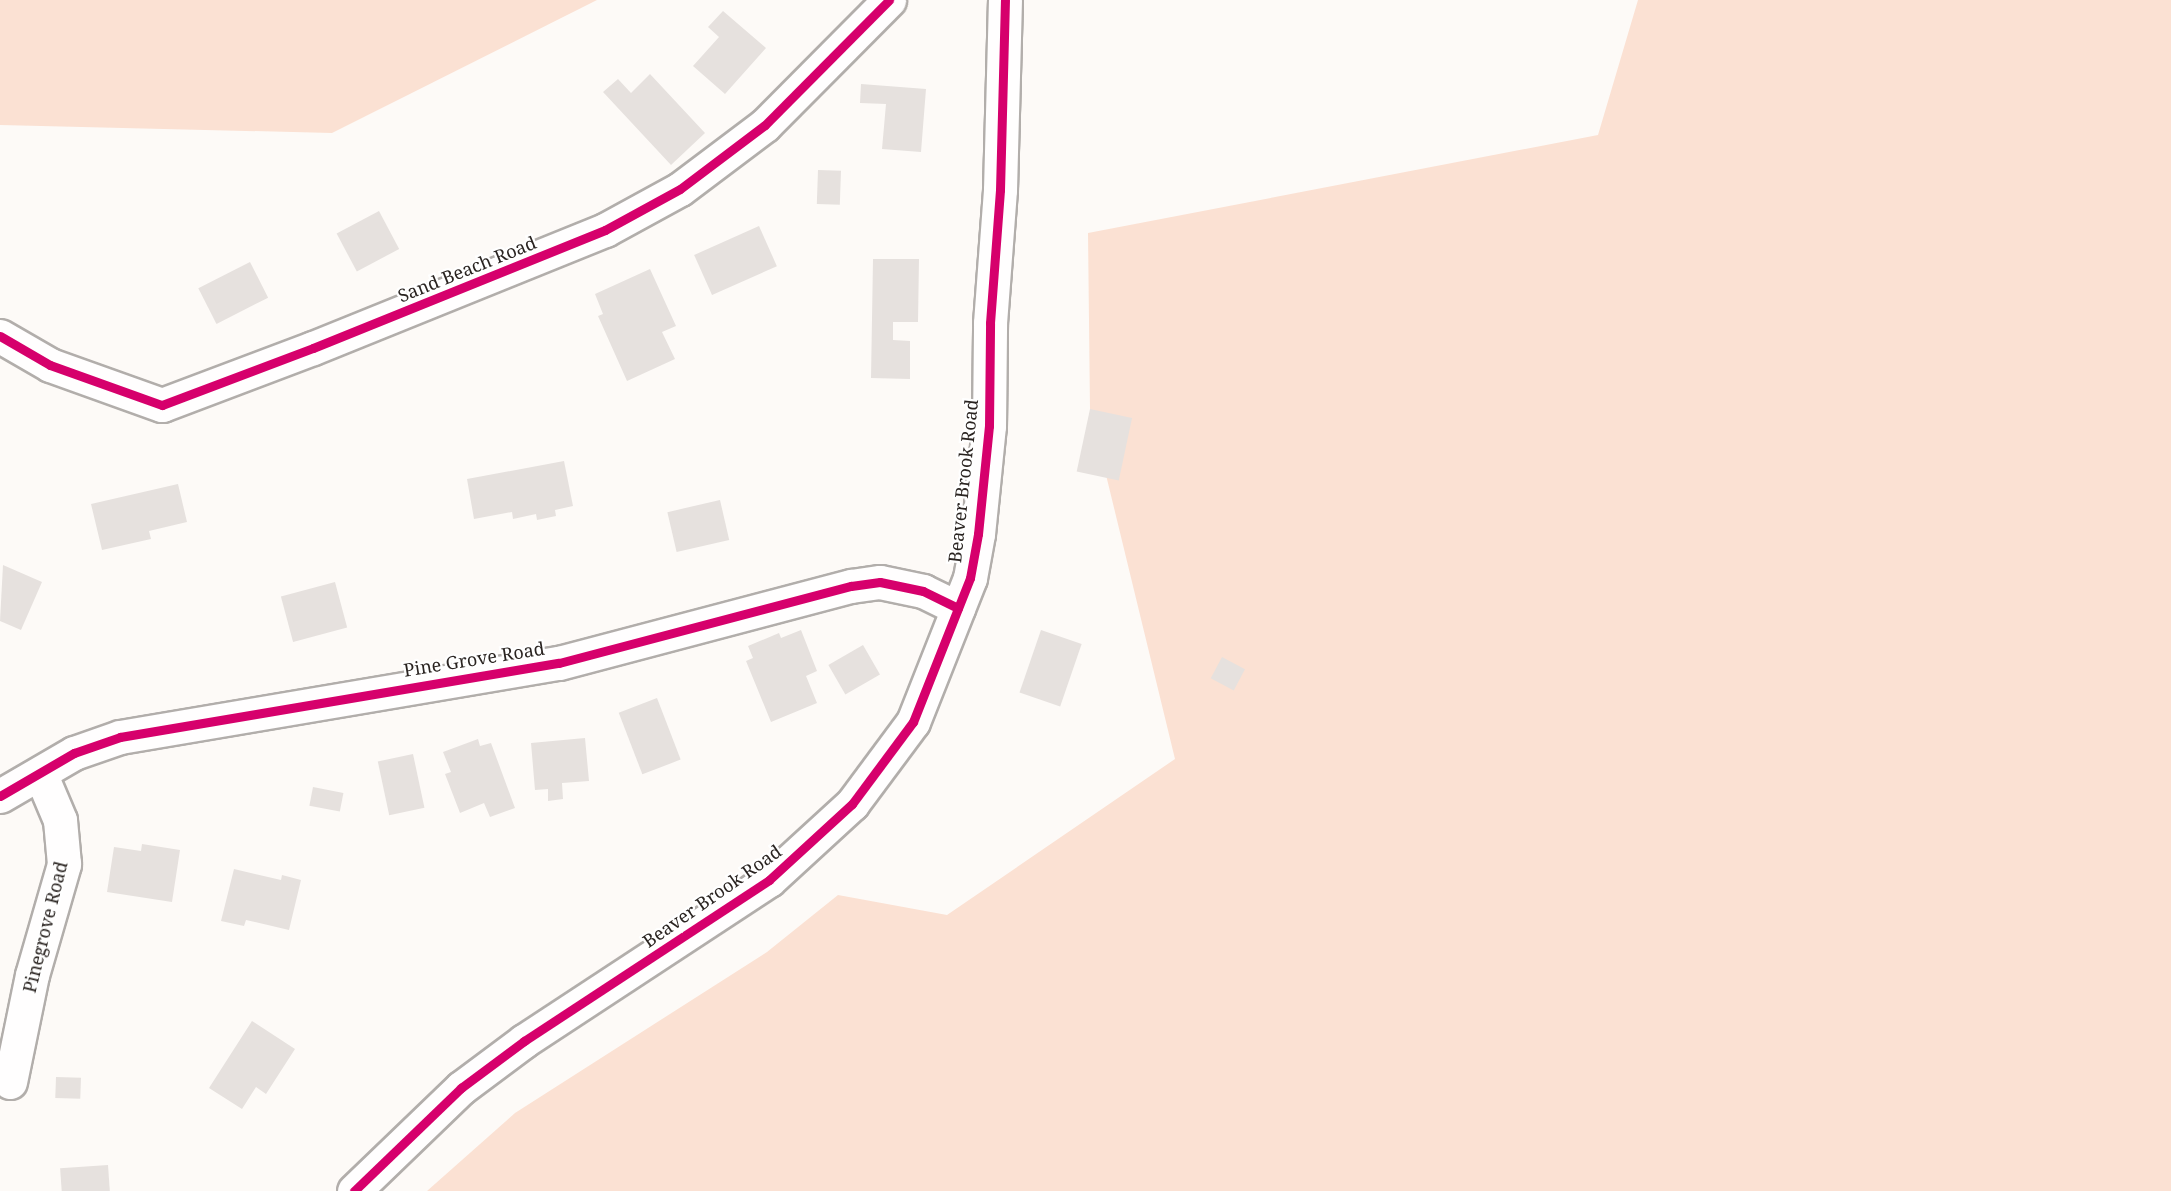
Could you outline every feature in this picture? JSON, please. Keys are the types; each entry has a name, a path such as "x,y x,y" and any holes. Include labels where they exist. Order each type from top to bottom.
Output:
{"street":[{"name":"Sand Beach Road","path":"0,336 50,365 162,405 313,348 594,234 680,189 765,125 890,0"},
{"name":"Beaver Brook Road","path":"354,1191 461,1088 524,1041 769,880 852,804 885,765 913,722 970,578 978,534 989,426 990,323 1000,190 1005,0"},
{"name":"Pine Grove Road","path":"0,796 41,775 74,753 120,737 559,663 851,586 880,582 912,588 958,608"},
{"name":"Pinegrove Road","path":"10,1083 32,975 64,864 60,820 41,775"}],"shaded area":[{"path":"0,0 597,0 332,133 0,125"},
{"path":"1638,0 2171,0 2171,1191 427,1191 515,1113 767,952 838,895 947,915 1175,759 1090,409 1088,233 1598,135"}],"building":[{"path":"723,11 766,48 725,94 693,66 719,37 708,27"},
{"path":"650,74 705,133 671,165 603,92 618,79 631,93"},
{"path":"861,84 926,89 921,152 882,149 886,104 860,103"},
{"path":"818,170 841,171 840,205 817,204"},
{"path":"379,211 399,249 357,272 337,234"},
{"path":"759,226 777,266 712,295 694,255"},
{"path":"873,259 919,259 918,322 893,322 893,340 910,341 910,379 871,378"},
{"path":"250,262 268,298 216,324 198,288"},
{"path":"650,269 676,326 662,332 675,359 627,381 598,316 603,314 595,294"},
{"path":"1090,409 1132,418 1119,481 1077,472"},
{"path":"564,461 573,506 555,510 556,516 537,520 536,514 513,519 512,512 474,519 467,479"},
{"path":"178,484 187,522 149,531 151,539 102,550 91,504"},
{"path":"720,500 729,540 677,552 667,512"},
{"path":"3,565 42,582 21,630 0,621"},
{"path":"335,582 347,627 293,642 281,596"},
{"path":"801,630 817,671 806,676 817,703 771,722 746,661 753,658 748,646 779,633 781,638"},
{"path":"1041,630 1082,644 1060,706 1020,692"},
{"path":"863,645 880,674 845,694 828,665"},
{"path":"1222,657 1245,669 1234,690 1211,678"},
{"path":"657,698 681,760 642,774 619,713"},
{"path":"585,738 589,781 562,783 563,799 548,801 548,789 535,790 531,743"},
{"path":"478,739 480,746 491,743 515,808 490,817 484,803 460,813 445,774 451,772 443,752"},
{"path":"413,754 424,808 389,815 378,761"},
{"path":"313,787 343,793 340,812 309,806"},
{"path":"142,844 180,850 172,902 107,892 114,847 141,851"},
{"path":"234,869 281,880 282,875 301,880 289,930 246,920 244,926 221,921"},
{"path":"252,1021 295,1049 266,1094 256,1087 242,1109 209,1088"},
{"path":"56,1077 81,1078 80,1099 55,1098"},
{"path":"108,1165 110,1191 62,1191 60,1168"}],"cycle path":[{"path":"0,336 50,365 162,405 313,348 605,230 680,189 765,125 889,0"},
{"path":"354,1191 461,1088 524,1041 769,880 852,804 913,722 970,578 978,534 989,426 990,323 1000,190 1005,0"},
{"path":"0,796 74,753 120,737 559,663 851,586 880,582 923,591 958,608"}]}
